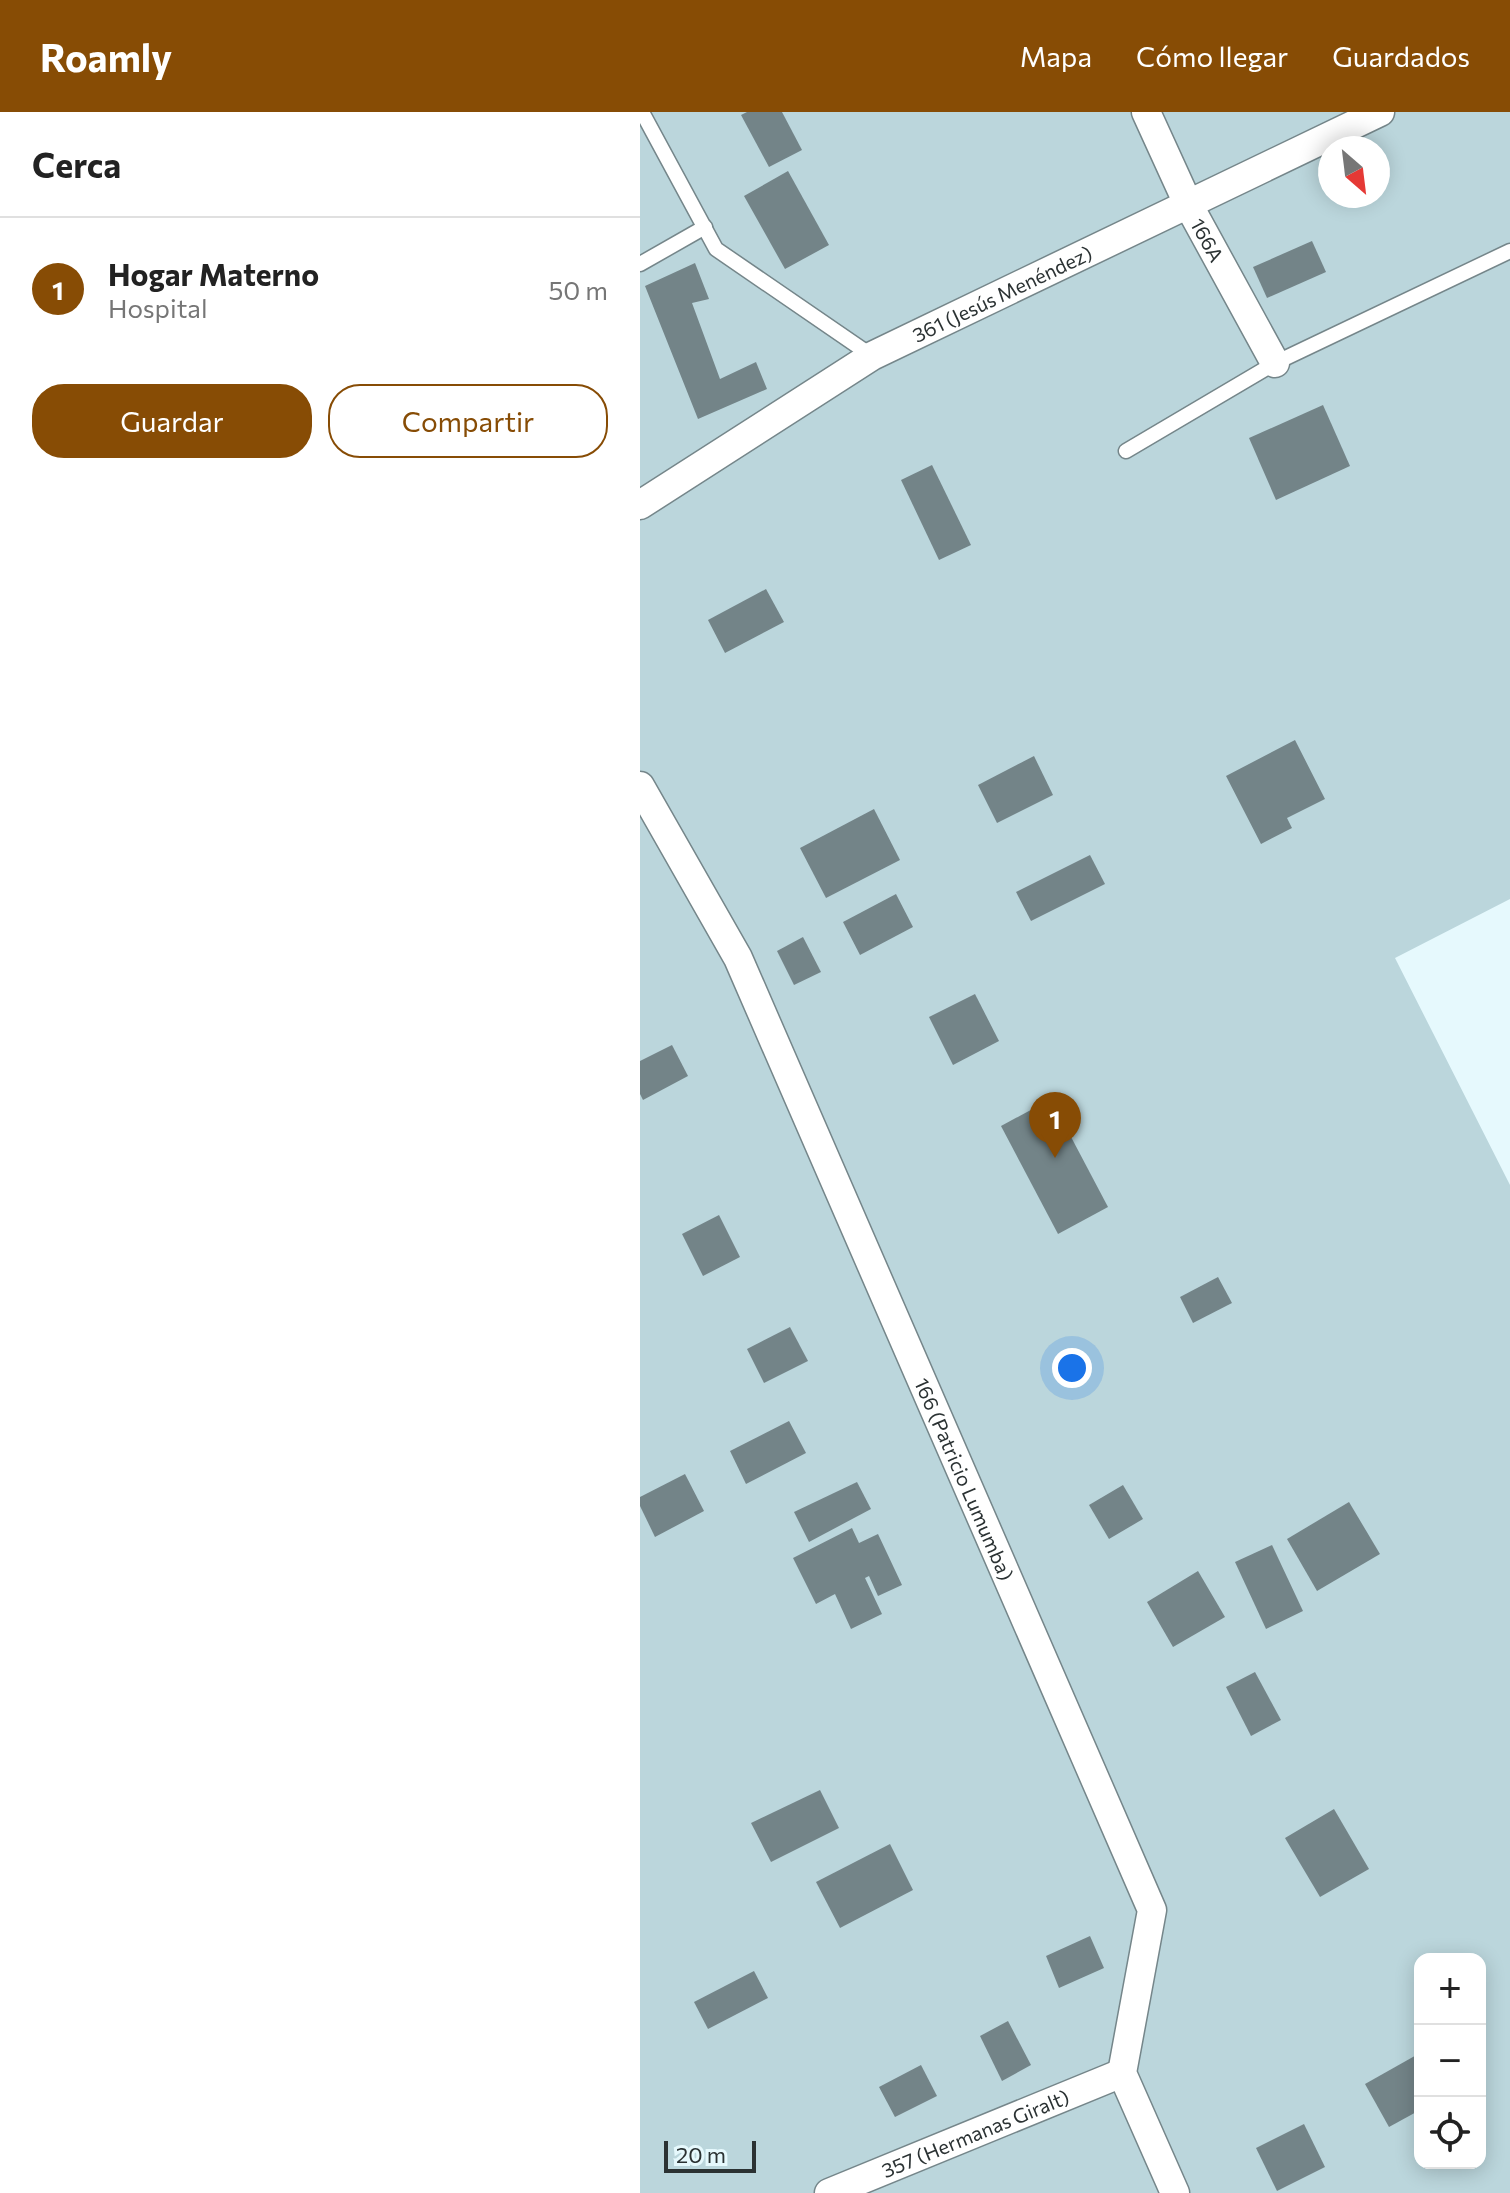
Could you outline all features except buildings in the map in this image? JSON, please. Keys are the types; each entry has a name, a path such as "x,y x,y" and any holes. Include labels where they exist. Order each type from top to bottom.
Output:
{"street":[{"name":"166A","path":"1146,112 1188,204 1275,363"},
{"name":"361 (Jesús Menéndez)","path":"640,505 872,356 1380,112"},
{"name":"166 (Patricio Lumumba)","path":"640,786 738,958 1152,1910 1122,2073"},
{"name":"357 (Hermanas Giralt)","path":"829,2193 1122,2073"},
{"path":"1122,2073 1175,2193"}],"lane":[{"path":"642,112 716,249 872,356"},
{"path":"640,264 705,227"},
{"path":"1126,451 1275,363 1510,251"}],"shaded area":[{"path":"640,112 1510,112 1510,899 1395,958 1510,1185 1510,2193 640,2193"}],"place":[{"name":"Hogar Materno","path":"1055,1158"}]}
